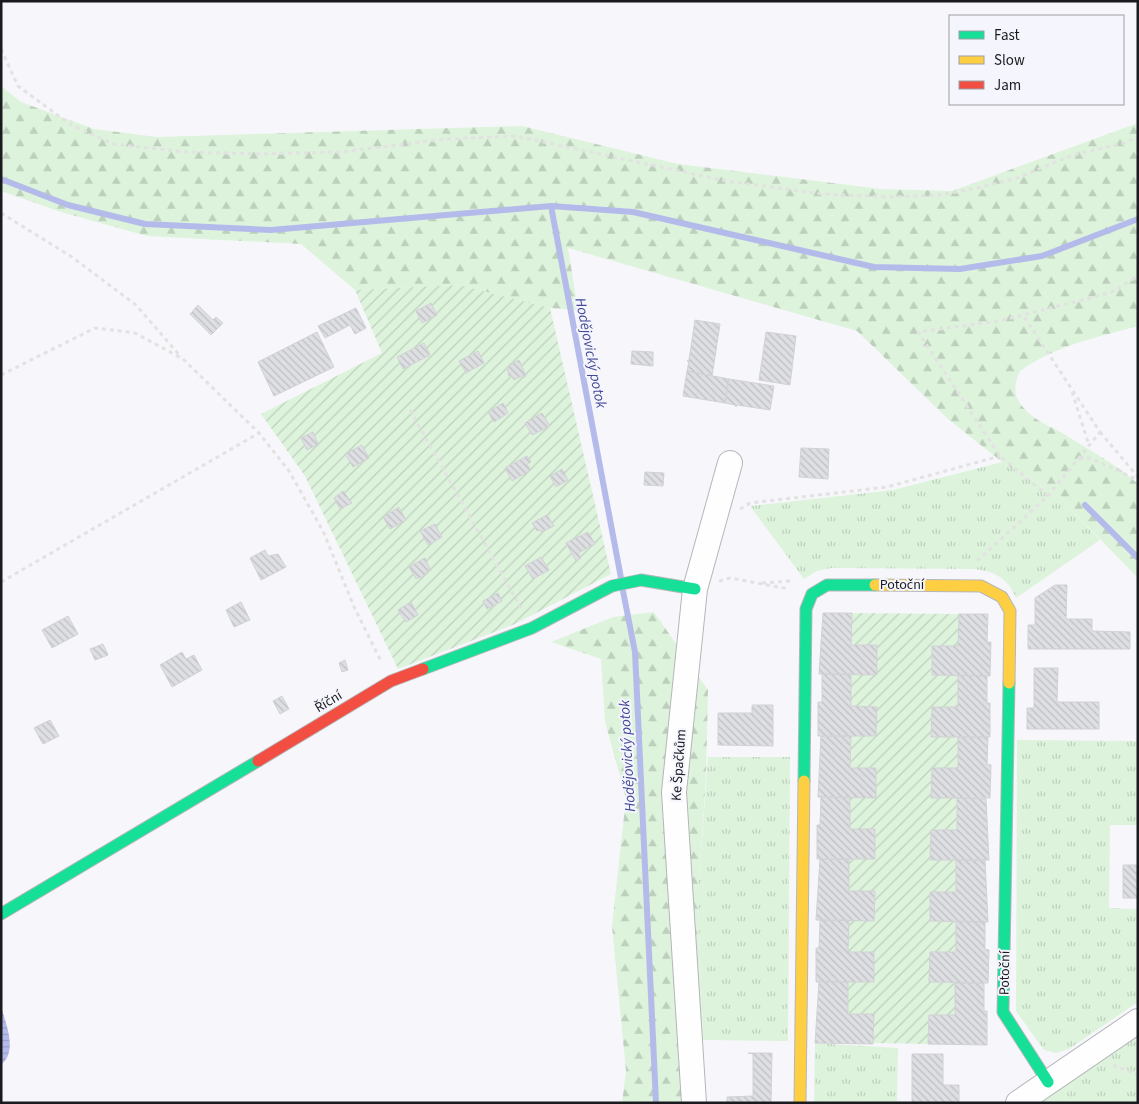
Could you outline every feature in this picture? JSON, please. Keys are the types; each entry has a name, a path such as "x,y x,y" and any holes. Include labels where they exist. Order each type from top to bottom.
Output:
{"street":[{"name":"Ke Špačkům","path":"694,1103 674,792 695,588 730,463"},
{"name":"Říční","path":"1,914 391,681 532,628 612,586 641,580 695,588"},
{"name":"Potoční","path":"800,1103 806,609 812,594 827,585 953,584 981,586 1002,598 1010,611 1003,1012 1048,1082"},
{"path":"1018,1103 1138,1021"}],"path":[{"path":"1,49 18,86 71,125 113,144 185,152 258,154 340,152 446,139 515,136 727,181 822,194 892,197 939,195 977,188 1017,178 1073,155 1125,143 1138,137"},
{"path":"1,213 72,257 136,305 183,359 260,434 289,471 323,531 355,609 391,681"},
{"path":"1048,496 1000,456 918,332 1023,315 1110,294 1138,276"},
{"path":"1023,315 1100,432 1138,478"},
{"path":"1,375 95,328 135,333 183,359"},
{"path":"1070,386 1089,446"},
{"path":"410,410 532,628"},
{"path":"976,563 1048,496 1100,432"},
{"path":"1,582 260,434"},
{"path":"714,524 750,503 887,487 1000,456"},
{"path":"1078,459 1090,458 1138,478"},
{"path":"695,588 730,578 762,584"}],"green space":[{"path":"1,86 21,102 94,129 157,137 522,126 678,164 881,189 952,191 1138,123 1138,326 1062,348 1034,362 1020,371 1015,389 1016,397 1027,412 1121,470 1138,484 1138,578 1059,497 1002,462 948,419 857,331 568,248 578,310 550,308 459,285 355,290 301,244 147,236 61,212 1,191"},
{"path":"459,285 550,308 611,574 515,624 398,669 305,476 261,414 382,353 355,290"},
{"path":"1002,462 1059,497 1100,540 1016,598 1009,585 999,577 973,569 831,568 817,571 804,579 750,506 893,490"},
{"path":"654,612 708,690 706,776 698,895 703,1040 698,1103 622,1103 626,1071 612,926 626,798 605,722 601,659 551,642 613,617"},
{"path":"852,613 959,614 958,646 932,646 932,675 958,675 958,707 932,707 932,736 958,737 958,768 932,768 932,798 957,798 957,830 931,830 930,859 956,860 956,892 930,892 930,921 956,921 956,952 929,982 955,983 955,1015 929,1015 928,1044 873,1043 874,1014 848,1014 848,982 874,982 874,953 848,952 849,920 874,921 875,891 849,891 849,859 875,859 875,830 850,829 850,797 876,798 876,768 850,768 851,736 876,736 877,707 851,706 851,674 877,674 877,645 851,645"},
{"path":"1017,740 1138,741 1138,825 1110,825 1109,908 1138,909 1138,1002 1069,1049 1056,1053 1044,1050 1016,1011"},
{"path":"708,757 790,757 788,1041 703,1040 698,895"},
{"path":"1138,1036 1138,1103 1040,1103"},
{"path":"815,1043 898,1048 897,1103 814,1103"}],"water":[{"path":"1,1006 8,1029 10,1045 9,1053 1,1065"}],"building":[{"path":"431,303 437,315 422,323 416,311"},
{"path":"198,305 213,320 216,317 223,323 211,335 190,314"},
{"path":"356,308 366,328 355,334 350,325 325,338 318,326"},
{"path":"695,320 720,324 712,376 687,371 689,361 687,361 689,360"},
{"path":"317,332 334,367 274,396 258,362"},
{"path":"766,332 796,336 790,385 759,380"},
{"path":"424,343 430,355 403,369 397,357"},
{"path":"478,351 484,363 466,373 459,361"},
{"path":"632,351 653,352 653,366 631,364"},
{"path":"519,360 526,376 524,378 523,375 514,380 511,375 509,376 507,367"},
{"path":"687,371 729,379 725,403 683,396"},
{"path":"729,379 774,386 770,410 737,405 736,407 735,405 725,403"},
{"path":"503,403 508,413 494,422 488,412"},
{"path":"542,413 550,426 532,435 525,423"},
{"path":"313,432 318,444 307,450 301,438"},
{"path":"362,445 369,458 353,467 345,454"},
{"path":"801,448 829,449 828,479 799,477"},
{"path":"527,456 531,462 527,464 531,470 512,481 505,468"},
{"path":"562,469 568,480 556,487 550,476"},
{"path":"645,472 664,473 663,486 644,485"},
{"path":"343,491 352,503 340,509 334,498"},
{"path":"399,507 406,520 390,529 383,517"},
{"path":"547,515 554,526 541,532 540,530 537,531 532,523"},
{"path":"435,524 442,537 428,545 420,531"},
{"path":"588,532 595,544 578,553 581,558 576,561 566,543"},
{"path":"265,550 268,556 278,554 286,567 261,580 250,558"},
{"path":"541,557 549,570 533,579 525,566"},
{"path":"425,558 430,569 424,576 416,579 409,567"},
{"path":"1055,585 1067,585 1066,619 1092,619 1092,631 1130,632 1130,649 1028,649 1028,625 1035,625 1035,598"},
{"path":"498,593 502,601 487,609 483,601"},
{"path":"241,602 250,620 234,627 226,610"},
{"path":"411,602 418,615 406,622 398,610"},
{"path":"823,613 852,613 851,645 877,645 877,675 819,674"},
{"path":"959,614 988,614 987,642 991,642 990,676 932,675 932,646 958,646"},
{"path":"68,616 78,634 52,648 42,630"},
{"path":"103,644 108,655 95,660 90,649"},
{"path":"182,652 186,659 194,655 202,670 172,687 160,665"},
{"path":"345,660 348,670 342,672 339,663"},
{"path":"1034,668 1058,668 1057,702 1099,702 1099,729 1027,729 1027,708 1034,708"},
{"path":"822,674 851,674 851,706 877,707 876,736 818,736 818,702 822,702"},
{"path":"958,675 987,676 987,703 990,703 990,737 931,737 932,707 958,707"},
{"path":"282,696 289,709 280,714 273,701"},
{"path":"752,705 773,705 773,746 718,745 718,713 752,713"},
{"path":"50,720 59,736 43,744 34,728"},
{"path":"821,736 851,736 850,768 876,768 876,798 818,797"},
{"path":"958,737 988,737 987,764 991,765 990,798 931,798 932,768 958,768"},
{"path":"821,797 850,797 850,829 875,829 875,859 817,859 817,825 820,825"},
{"path":"957,798 986,799 989,860 930,860 931,830 957,830"},
{"path":"820,859 849,859 849,891 875,891 874,921 816,920"},
{"path":"956,860 985,860 988,922 930,921 930,892 956,892"},
{"path":"1123,865 1138,865 1138,898 1123,898"},
{"path":"820,920 849,920 848,952 874,952 874,982 816,982 816,948 819,948"},
{"path":"956,921 985,922 985,949 989,950 988,983 929,982 930,952 956,952"},
{"path":"819,981 848,982 848,1014 874,1014 873,1044 815,1043"},
{"path":"955,983 984,983 984,1011 987,1011 987,1045 928,1044 929,1015 955,1015"},
{"path":"748,1053 772,1053 771,1103 727,1103 727,1097 753,1096 753,1054"},
{"path":"912,1054 943,1054 943,1085 959,1085 959,1103 912,1103"}],"waterway":[{"path":"1,179 68,205 145,224 271,230 551,206"},
{"name":"Hodějovický potok","path":"621,578 551,206 633,212 874,267 960,269 1042,256 1138,219"},
{"path":"1085,505 1138,558"},
{"name":"Hodějovický potok","path":"623,591 635,652 656,1103"}],"traffic: fast":[{"path":"423,669 532,628 612,586 641,580 695,589"},
{"path":"804,781 806,609 812,594 827,585 875,585"},
{"path":"1009,683 1003,1012 1048,1082"},
{"path":"1,914 258,761"}],"traffic: slow":[{"path":"875,585 981,586 1002,597 1010,611 1009,683"},
{"path":"800,1103 804,781"}],"traffic: jam":[{"path":"258,761 391,681 423,669"}]}
